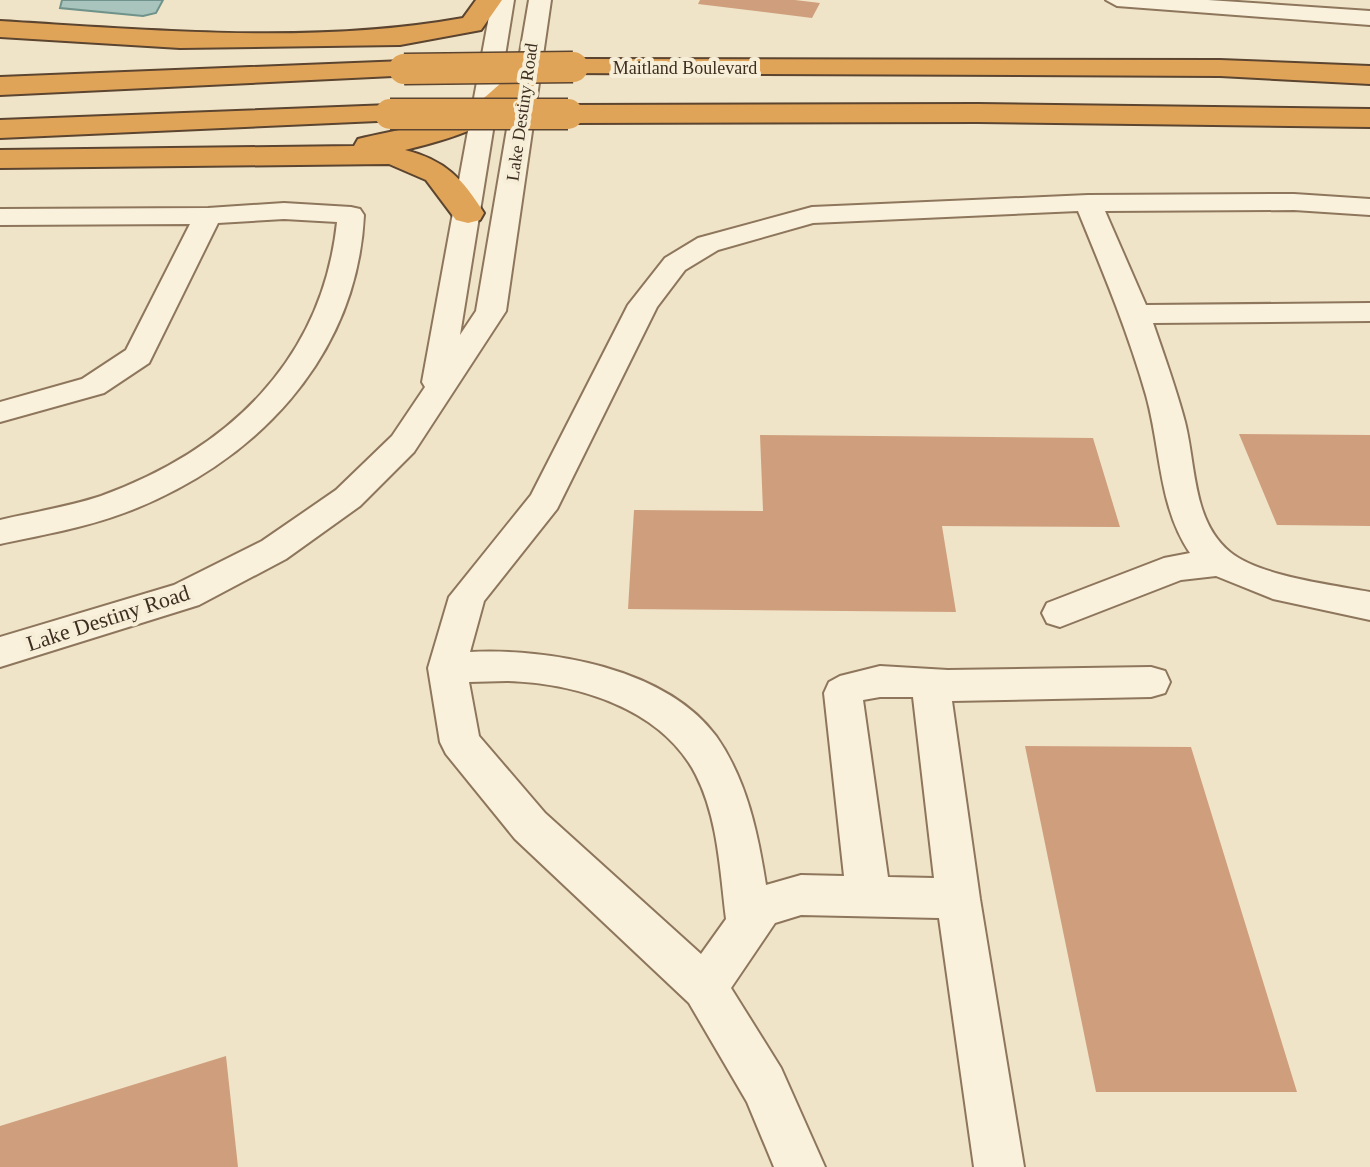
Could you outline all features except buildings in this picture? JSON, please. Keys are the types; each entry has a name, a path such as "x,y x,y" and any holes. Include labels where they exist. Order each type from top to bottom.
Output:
{"highway":[{"path":"0,29 180,40 401,37 472,24 489,0"},
{"path":"87,157 378,145 423,134 505,96 466,56 401,37"},
{"path":"0,55 404,69"},
{"name":"Maitland Boulevard","path":"0,86 404,69 573,67 1370,73"},
{"path":"978,113 1370,134"},
{"path":"0,129 390,114 978,113 1370,118"},
{"path":"0,159 390,155 418,162 440,173 468,213"}],"street":[{"name":"Lake Destiny Road","path":"0,652 186,595 274,550 348,498 403,444 491,311 505,96 503,0"},
{"name":"Lake Destiny Road","path":"434,399 468,213 505,96 540,0"},
{"path":"1117,0 1370,18"},
{"path":"800,1167 764,1085 705,987 530,826 460,742 447,668 467,597 545,501 643,305 675,264 708,244 812,215 1088,203 1294,202 1370,207"},
{"path":"1088,203 1135,314 1173,440 1181,502 1192,532 1219,563 1273,586 1370,606"},
{"path":"0,217 208,216 284,211 351,215 350,244 323,332 279,400 200,465 111,505 0,532"},
{"path":"0,412 93,386 138,356 208,216"},
{"path":"1135,314 1370,312"},
{"path":"1060,613 1177,567 1219,563"},
{"path":"447,668 517,666 591,679 639,698 676,722 701,746 729,808 749,923"},
{"path":"868,895 843,693 851,687 879,682 949,685"},
{"path":"999,1167 958,899 932,696 943,685 1151,682"},
{"path":"705,987 760,907 801,895 958,899"}],"water":[{"path":"62,0 163,0 156,13 143,16 60,8"}]}
